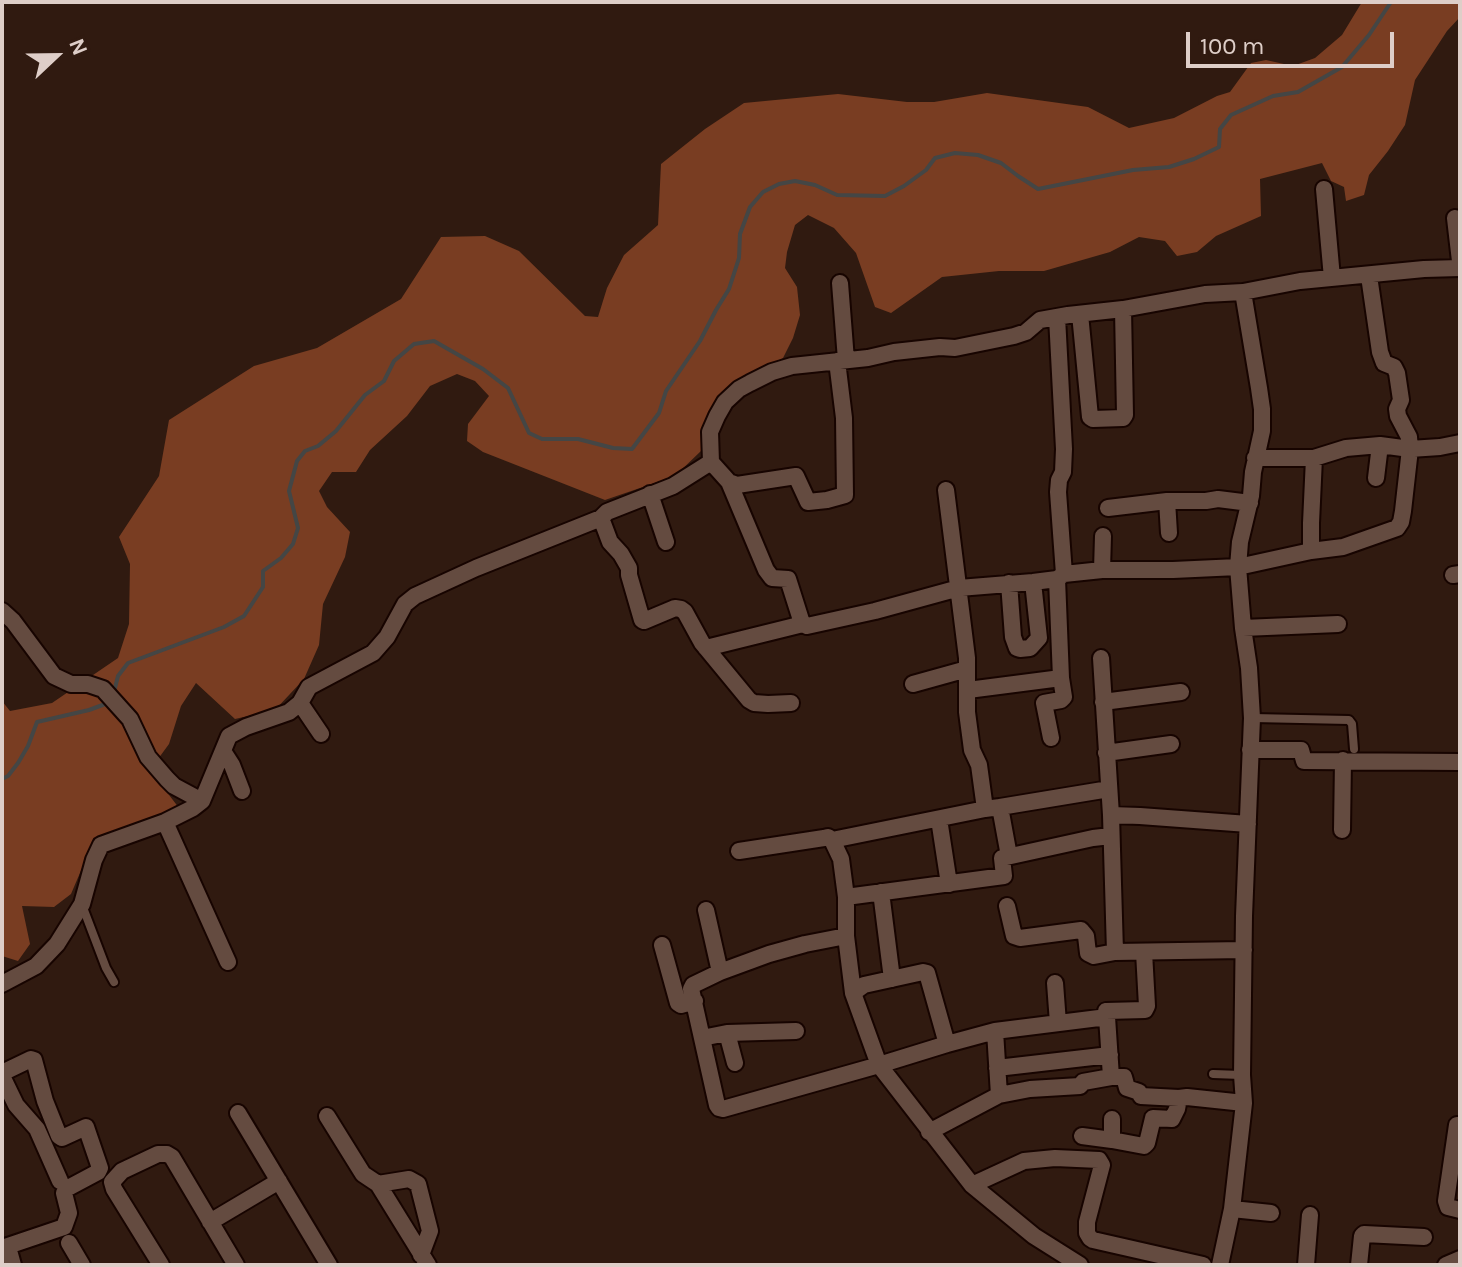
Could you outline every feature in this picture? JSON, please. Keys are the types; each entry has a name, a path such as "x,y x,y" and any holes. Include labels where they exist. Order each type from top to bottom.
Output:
{"street":[{"path":"1324,189 1332,278"},
{"path":"1455,218 1460,261"},
{"path":"803,624 788,579 772,578 766,570 729,482 711,462 710,432 713,424 725,402 739,389 785,367 996,341 1026,332 1040,320 1057,317 1205,294 1243,292 1300,281 1460,268"},
{"path":"706,648 803,624 811,625 875,611 959,588 1033,582 1102,570 1238,567 1343,547 1397,528 1403,511 1409,437 1398,416 1401,400 1397,373 1394,367 1384,363 1380,352 1369,276"},
{"path":"729,482 737,485 796,476 808,502 845,495 840,283"},
{"path":"1220,1265 1232,1209 1244,1103 1244,916 1252,718 1238,567 1262,431 1262,409 1243,292"},
{"path":"1080,314 1090,417 1123,418 1123,309"},
{"path":"1051,738 1043,706 1064,697 1061,678 1058,492 1064,449 1057,317"},
{"path":"1255,458 1314,458 1341,449 1380,445 1410,449 1460,443"},
{"path":"1376,478 1380,445"},
{"path":"1311,551 1314,458"},
{"path":"2,984 36,966 57,944 82,904 101,845 165,822 202,801 229,736 289,712 300,703 309,687 373,653 387,637 405,604 415,596 673,486 711,462"},
{"path":"946,490 959,588 972,750 1009,856"},
{"path":"650,494 666,542"},
{"path":"1108,508 1218,499 1250,503"},
{"path":"1167,501 1169,533"},
{"path":"601,518 610,542 629,568 642,620 675,608 681,609 706,648 749,700 754,703 791,703"},
{"path":"1102,570 1103,536"},
{"path":"1009,583 1013,637 1020,649 1030,648 1039,638 1033,582"},
{"path":"2,611 54,676 71,684 88,684 103,689 130,719 148,757 174,786 202,801"},
{"path":"1243,628 1338,624"},
{"path":"1101,658 1111,815 1115,952"},
{"path":"913,684 967,669"},
{"path":"968,690 1061,678"},
{"path":"1103,702 1181,692"},
{"path":"300,703 321,734"},
{"path":"1106,753 1171,744"},
{"path":"1250,750 1301,750 1304,761 1349,754 1460,762"},
{"path":"223,751 242,791"},
{"path":"1342,830 1349,754"},
{"path":"832,840 992,808 1109,789"},
{"path":"1111,815 1248,824"},
{"path":"939,819 949,884"},
{"path":"165,822 228,962"},
{"path":"846,897 1004,876 1002,858 1111,836"},
{"path":"739,851 828,837 832,840 841,859 853,993 879,1065 972,1185 1034,1236 1080,1265"},
{"path":"881,892 892,979"},
{"path":"1007,906 1017,938 1081,930 1086,936 1091,955 1244,950"},
{"path":"706,910 720,972"},
{"path":"846,936 769,954 693,985 691,989 717,1105 721,1109 995,1031 1107,1017"},
{"path":"662,945 678,1003 695,1001"},
{"path":"1111,1077 1106,1011 1146,1009 1144,952"},
{"path":"853,993 864,985 927,973 947,1044"},
{"path":"1055,983 1058,1023"},
{"path":"702,1038 727,1033 796,1031"},
{"path":"995,1031 999,1095"},
{"path":"727,1033 735,1063"},
{"path":"997,1068 1110,1055"},
{"path":"9,1255 64,1227 69,1213 64,1193 100,1168 86,1127 62,1138 59,1136 33,1059 2,1075 16,1105 37,1129 60,1181"},
{"path":"929,1132 999,1095 1030,1089 1080,1086 1083,1082 1111,1077 1124,1077 1127,1088 1139,1092 1141,1096 1244,1103"},
{"path":"1082,1136 1144,1146 1153,1118 1172,1119 1179,1098"},
{"path":"238,1113 329,1265"},
{"path":"327,1116 363,1174 378,1184 424,1260"},
{"path":"1112,1119 1112,1140"},
{"path":"1457,1125 1446,1201 1448,1207 1460,1210"},
{"path":"161,1265 112,1182 122,1171 158,1154 172,1157 236,1265"},
{"path":"972,1185 1024,1161 1055,1158 1099,1160 1102,1165 1087,1222 1090,1238 1203,1265"},
{"path":"378,1184 409,1179 418,1184 430,1231 424,1260"},
{"path":"210,1222 279,1181"},
{"path":"1232,1209 1271,1213"},
{"path":"1306,1265 1310,1215"},
{"path":"1359,1265 1364,1234 1424,1237"},
{"path":"69,1243 82,1265"},
{"path":"1446,1265 1460,1259"}],"lane":[{"path":"1252,718 1349,720 1352,724 1349,754"},
{"path":"82,904 114,982"},
{"path":"1213,1074 1242,1075"}],"shaded area":[{"path":"1362,2 1460,2 1460,17 1447,31 1415,80 1405,125 1369,175 1364,195 1346,201 1344,187 1331,181 1322,163 1260,179 1261,216 1216,236 1197,252 1177,256 1165,241 1139,237 1110,252 1044,271 999,271 942,277 891,313 875,307 856,253 834,228 808,215 795,225 787,252 785,268 797,287 800,315 783,358 730,387 707,420 701,451 675,476 605,500 483,452 467,441 468,424 489,396 475,381 457,374 430,386 407,416 370,450 356,472 332,472 319,491 327,507 350,532 345,557 323,604 319,645 304,679 275,710 235,719 196,683 181,706 169,744 150,770 179,808 94,840 71,894 54,907 22,906 30,944 18,961 2,956 2,701 10,711 52,703 118,658 129,624 130,564 119,537 159,476 169,420 254,366 317,348 401,299 441,237 485,236 519,251 585,316 598,317 607,288 624,255 658,225 661,164 744,103 838,94 934,102 987,93 1088,107 1129,128 1174,118 1230,92 1251,63 1266,60 1293,66 1315,58 1342,35"}],"waterway":[{"path":"114,692 118,676 128,663 224,627 244,616 263,587 263,571 293,544 298,528 289,491 297,461 305,451 318,446 336,431 365,395 384,381 394,361 414,344 434,341 483,369 508,388 529,433 542,439 578,439 613,448 632,449 659,413 666,391 700,341 729,289 739,258 740,234 750,207 763,192 795,181 815,185 837,195 885,196 926,170 935,158 955,153 978,155 1001,163 1038,189 1133,170 1169,167 1219,147 1220,129 1231,115 1273,96 1298,92 1342,67 1391,2"},
{"path":"2,779 18,763 37,722 108,703"}]}
